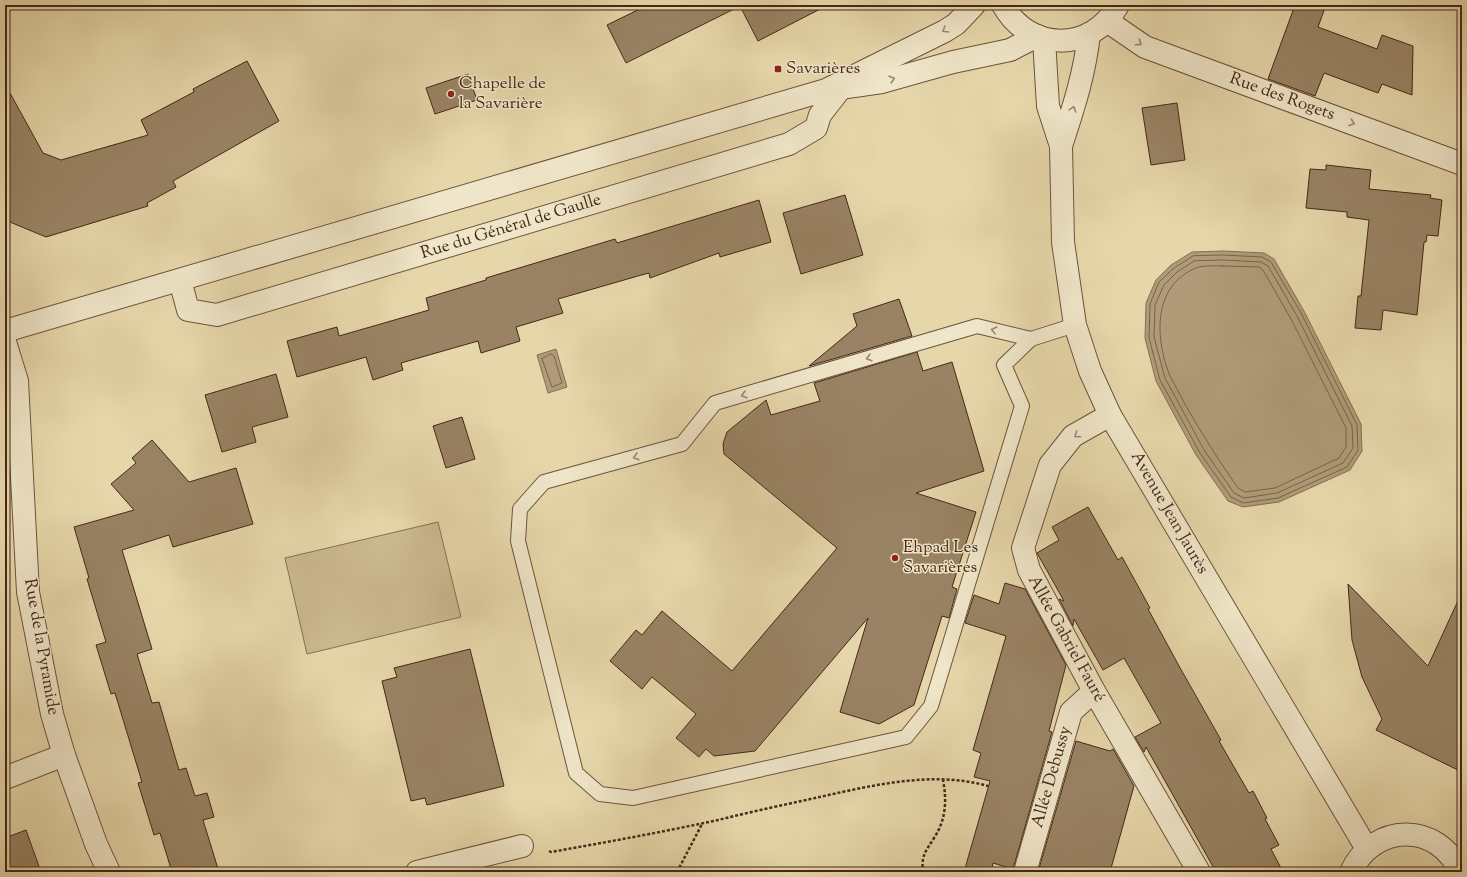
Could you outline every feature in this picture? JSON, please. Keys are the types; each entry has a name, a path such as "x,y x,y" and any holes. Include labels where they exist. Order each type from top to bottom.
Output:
{"street":[{"name":"Rue du Général de Gaulle","path":"180,280 188,310 217,315 788,144 816,128 820,115 833,89 945,31 956,24 974,5"},
{"path":"1003,5 1015,22 1023,29 1040,38 1063,41 1089,34 1112,13"},
{"name":"Rue des Rogets","path":"1112,13 1145,46 1462,164"},
{"name":"Avenue Jean Jaurès","path":"1061,146 1075,105 1086,61 1089,34"},
{"name":"Rue du Général de Gaulle","path":"5,330 833,89 882,82 954,62 1010,50 1040,38"},
{"name":"Avenue Jean Jaurès","path":"1040,38 1048,106 1061,146 1063,242 1075,325 1090,371 1110,415 1366,849"},
{"name":"Rue de la Pyramide","path":"5,342 17,381 28,592 52,714 64,755 96,844 109,872"},
{"name":"Allée Gabriel Fauré","path":"1110,415 1073,436 1050,465 1023,548 1028,570 1094,691 1199,872"},
{"name":"Allée Debussy","path":"1025,872 1071,712 1094,691"},
{"path":"5,778 64,755"},
{"path":"1351,872 1358,859 1366,849 1374,843 1388,837 1403,834 1419,836 1433,841 1448,852 1460,872"},
{"path":"417,872 522,846"}],"lane":[{"path":"1032,339 978,326 715,403 682,444 544,482 520,509 518,541 576,773 600,794 633,798 906,737 931,706 1022,406 1004,364 1032,339 1075,325"}],"path":[{"path":"522,846 538,843 552,852 703,823 864,787 915,780 965,781 988,786"},
{"path":"923,872 924,854 928,845 934,838 944,814 946,803 944,780"},
{"path":"677,872 703,823"}],"shaded area":[{"path":"438,522 461,617 307,654 285,558"}],"water":[{"path":"1223,251 1264,253 1274,259 1304,311 1361,424 1362,451 1350,470 1279,502 1243,507 1228,501 1196,455 1156,381 1145,338 1146,303 1156,280 1171,265 1192,252"},
{"path":"556,349 567,387 548,393 537,355"}],"building":[{"path":"648,5 828,5 758,41 740,6 626,63 607,25"},
{"path":"1295,5 1326,5 1318,27 1377,49 1382,35 1413,46 1412,95 1382,84 1378,93 1324,73 1315,96 1268,79"},
{"path":"247,61 279,121 173,181 176,187 147,203 148,206 46,237 5,220 5,84 43,153 61,160 148,135 141,120 194,92 193,89"},
{"name":"Chapelle de la Savarière","path":"468,74 477,100 435,114 426,88"},
{"path":"1177,103 1185,160 1151,165 1142,108"},
{"path":"1326,165 1371,170 1369,189 1431,195 1430,198 1442,200 1438,236 1427,235 1426,242 1424,242 1417,315 1383,310 1381,330 1355,328 1358,296 1361,296 1369,220 1347,217 1347,212 1306,208 1310,169 1326,170"},
{"path":"845,195 863,255 801,274 783,213"},
{"path":"759,200 771,242 720,257 719,253 650,278 649,273 558,299 563,313 516,327 520,341 481,353 478,341 401,363 403,370 373,380 366,357 297,377 287,341 337,327 339,336 429,310 426,298 486,280 486,278 615,239 617,243"},
{"path":"899,299 912,336 809,366 857,326 853,314"},
{"name":"Ehpad Les Savarières","path":"917,352 923,371 952,362 984,471 916,493 976,512 952,587 957,589 949,618 942,616 914,705 879,724 840,712 868,618 755,751 714,756 706,749 699,757 676,738 696,714 652,677 642,689 610,661 636,630 642,635 662,611 732,671 837,548 724,454 723,444 727,432 766,400 771,415 820,401 814,383"},
{"path":"276,374 288,417 252,427 256,442 222,452 205,395"},
{"path":"462,417 475,459 446,468 433,426"},
{"path":"152,440 189,482 236,468 253,524 173,547 169,535 122,550 152,649 137,654 152,703 159,702 179,770 186,768 195,796 207,793 214,817 203,820 219,872 172,872 160,833 154,835 138,783 142,782 115,693 111,694 96,645 106,642 87,579 89,578 74,527 134,510 111,484 136,463 132,458"},
{"path":"1088,507 1118,560 1122,557 1150,608 1148,609 1221,740 1219,741 1249,793 1253,791 1267,818 1265,819 1279,845 1271,849 1283,872 1216,872 1146,747 1144,752 1135,737 1161,723 1124,658 1103,670 1074,619 1073,626 1059,599 1064,601 1037,553 1059,540 1052,527"},
{"path":"1005,583 1025,589 1066,665 1049,731 1052,732 1013,869 993,863 991,872 964,872 990,781 974,777 981,753 973,750 1006,636 965,623 974,595 999,604"},
{"path":"1348,584 1428,666 1462,592 1462,772 1376,730 1382,719 1362,677 1352,640"},
{"path":"470,649 504,786 427,805 425,798 411,801 382,681 397,677 394,668"},
{"path":"1076,741 1110,751 1113,749 1134,786 1110,872 1038,872"},
{"path":"26,830 41,872 5,872 5,838"}],"place":[{"name":"Savarières","path":"778,69"},
{"name":"Chapelle de la Savarière","path":"451,94"},
{"name":"Ehpad Les Savarières","path":"895,558"}]}
